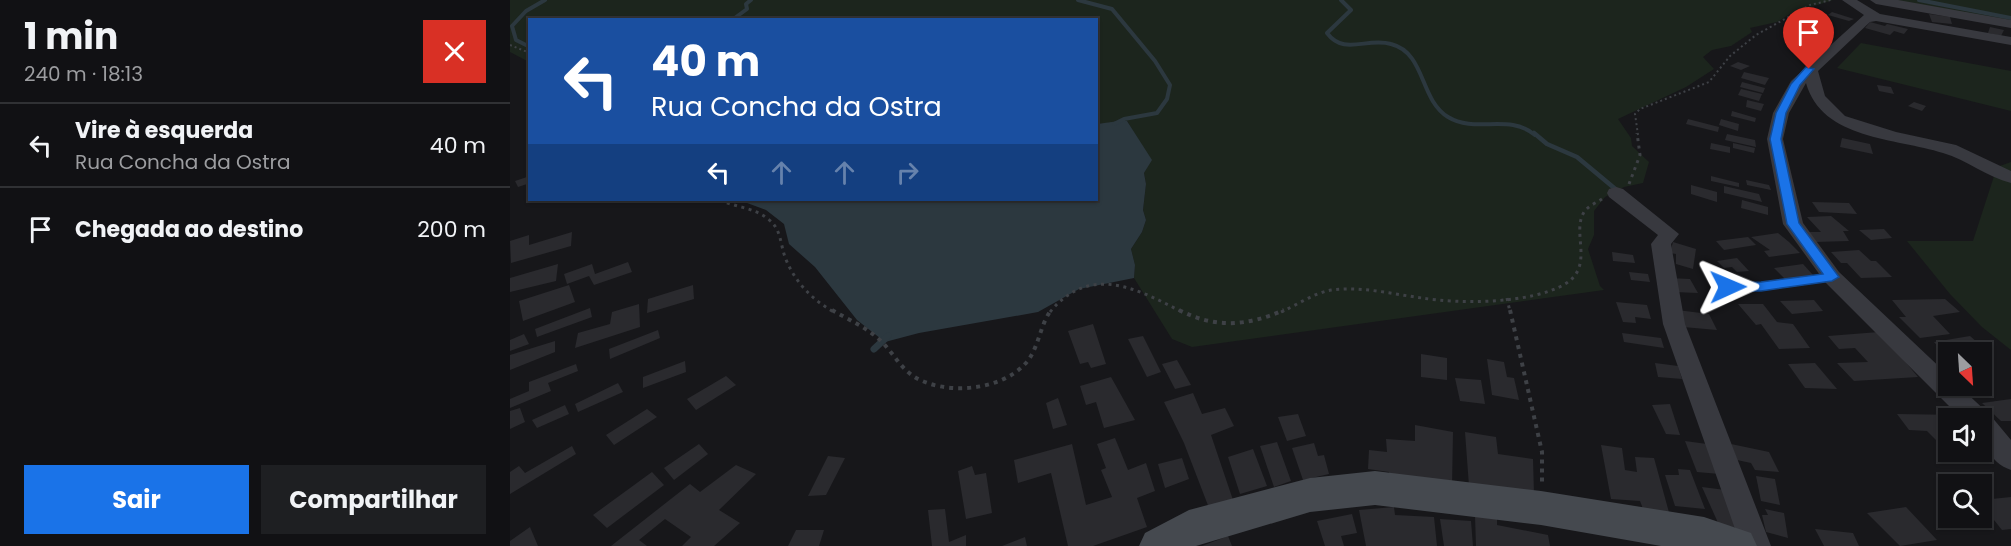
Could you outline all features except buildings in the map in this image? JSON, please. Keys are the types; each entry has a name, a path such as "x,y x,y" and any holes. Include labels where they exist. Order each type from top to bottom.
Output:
{"street":[{"path":"1848,0 2011,41"},
{"path":"1876,8 2011,24"},
{"path":"1876,8 1849,32 1828,56 1809,69 1796,84 1781,113 1775,139 1793,224 1832,277 1967,408"},
{"path":"1809,69 1818,97 1839,118 1892,136 1950,149 2011,178"},
{"path":"1616,194 1669,234 1662,244 1674,324 1756,546"},
{"path":"1992,435 2011,459"},
{"path":"1160,546 1189,528 1310,495 1375,488 1541,508 1704,535 1736,546"}],"lane":[{"path":"1728,287 1761,287 1832,277"}],"path":[{"path":"723,201 759,213 772,220 777,227 787,262 805,290 818,302 880,339 902,370 933,384 977,387 1005,378 1027,363 1051,310 1075,293 1106,283 1139,290 1192,317 1217,325 1235,325 1267,317 1330,290 1354,289 1443,300 1507,298 1544,293 1572,280 1578,271 1581,258 1582,215 1587,208 1627,186 1638,163 1635,114 1640,109 1709,82 1730,56 1756,34 1810,5 1831,0"},
{"path":"510,45 528,53"},
{"path":"1507,298 1542,452 1541,508"}],"shaded area":[{"path":"510,0 1833,0 1790,14 1777,22 1750,28 1752,32 1731,46 1712,50 1703,57 1714,69 1686,87 1618,119 1631,138 1632,146 1649,162 1643,183 1624,187 1605,197 1594,211 1594,235 1588,249 1600,286 1604,290 1192,347 1172,339 1134,278 1135,265 1131,249 1142,232 1146,220 1143,210 1146,184 1144,173 1151,160 1127,121 1098,124 1098,18 528,18 528,61 510,52"},
{"path":"1880,0 2011,0 2011,22"},
{"path":"1861,43 2011,71 2011,111 1837,68"},
{"path":"1127,121 1152,160 1144,173 1146,184 1143,210 1146,220 1142,232 1131,249 1135,265 1134,278 1079,289 1038,312 919,333 885,342 857,320 815,267 789,244 784,224 766,210 742,201 1098,201 1098,124"},
{"path":"2011,162 2011,350 1982,327 1950,294 1907,241 1973,241 1997,167"}],"waterway":[{"path":"528,46 516,40 512,26 526,11 545,0"},
{"path":"735,18 747,9 746,4 751,0"},
{"path":"1078,0 1112,9 1155,61 1170,85 1167,99 1157,113 1124,119 1114,124"},
{"path":"1341,0 1351,10 1327,33 1334,40 1348,45 1382,42 1402,49 1417,66 1432,99 1448,117 1470,124 1514,125 1535,135"},
{"path":"1919,0 2011,18"},
{"path":"1534,133 1547,144 1577,157 1619,192"},
{"path":"874,349 888,336"}],"route":[{"path":"1728,287 1761,287 1832,277 1793,224 1775,139 1781,113 1796,84 1809,69"}]}
